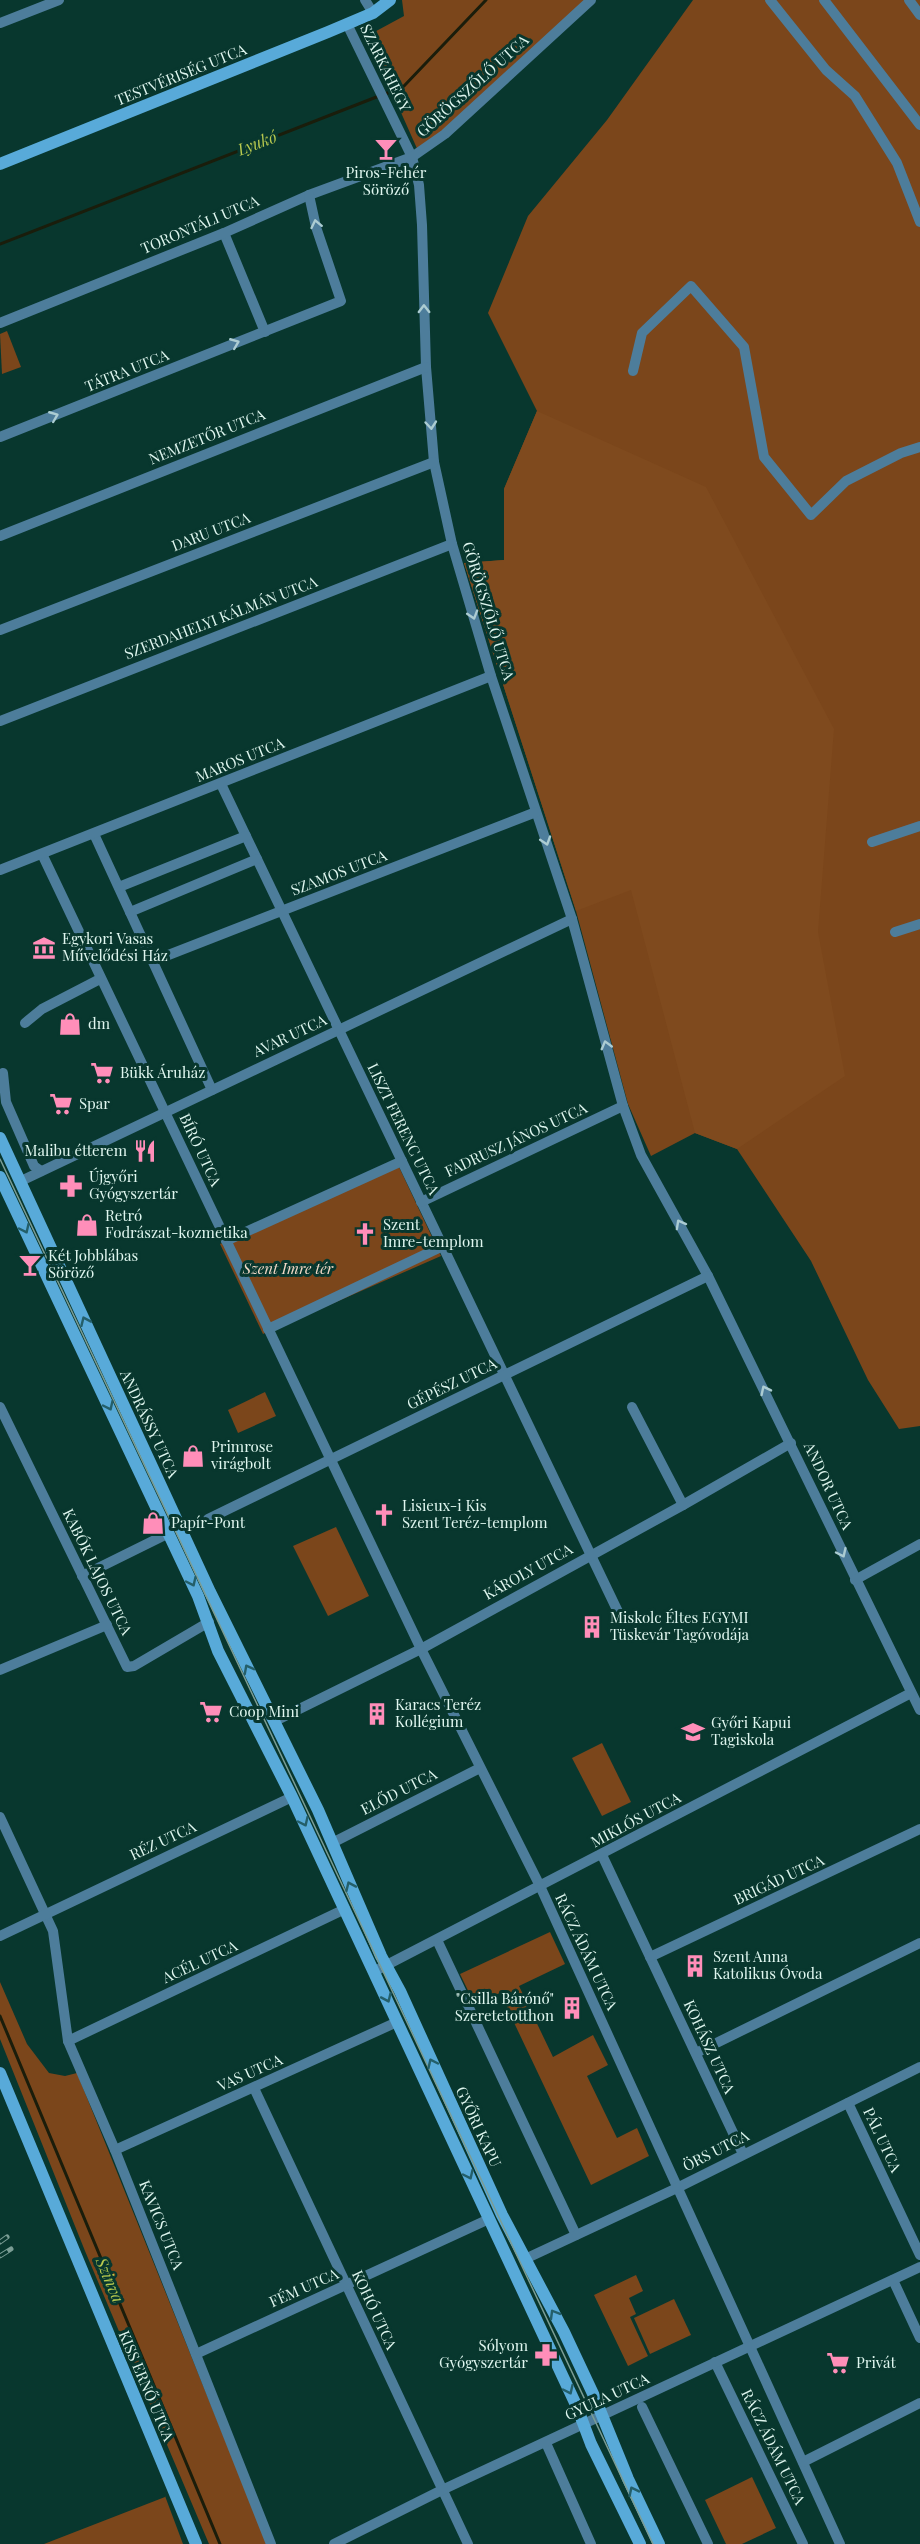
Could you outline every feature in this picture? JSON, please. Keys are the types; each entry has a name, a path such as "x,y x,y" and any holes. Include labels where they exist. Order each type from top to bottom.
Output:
{"street":[{"path":"0,23 59,0"},
{"path":"365,0 373,13"},
{"name":"TESTVÉRISÉG UTCA","path":"0,164 347,24 373,13 390,0"},
{"name":"GÖRÖGSZŐLŐ UTCA","path":"591,0 445,134 412,157 419,185 423,225 426,367 434,462 452,544 491,676 572,919 623,1106 641,1155 708,1276"},
{"path":"770,0 826,70 855,96 897,163 920,222"},
{"path":"824,0 920,126"},
{"path":"909,0 920,15"},
{"name":"SZARKAHEGY","path":"347,24 412,157"},
{"name":"TORONTÁLI UTCA","path":"0,323 224,233 309,195 412,157"},
{"name":"TÁTRA UTCA","path":"0,438 341,301 316,227 309,195"},
{"path":"224,233 265,332"},
{"path":"633,371 642,333 691,286 744,346 764,457 811,515 846,482 901,453 920,447"},
{"name":"NEMZETŐR UTCA","path":"0,536 426,367"},
{"name":"DARU UTCA","path":"0,630 434,462"},
{"name":"SZERDAHELYI KÁLMÁN UTCA","path":"0,721 452,544"},
{"name":"MAROS UTCA","path":"0,870 491,676"},
{"name":"LISZT FERENC UTCA","path":"221,784 621,1618"},
{"name":"SZAMOS UTCA","path":"153,961 536,812"},
{"path":"872,842 920,826"},
{"path":"94,834 212,1090"},
{"path":"119,887 246,836"},
{"name":"BÍRÓ UTCA","path":"42,854 330,1459"},
{"path":"130,912 257,859"},
{"name":"AVAR UTCA","path":"22,1179 572,919"},
{"path":"895,932 920,924"},
{"path":"25,1023 42,1009 100,979"},
{"path":"3,1073 6,1101 34,1166 41,1171"},
{"name":"FADRUSZ JÁNOS UTCA","path":"422,1202 623,1106"},
{"name":"ANDRÁSSY UTCA","path":"0,1138 22,1179 210,1592 275,1721"},
{"path":"226,1241 402,1161"},
{"name":"ANDRÁSSY UTCA","path":"0,1177 169,1533 209,1622 218,1651 257,1733"},
{"path":"268,1329 443,1246"},
{"name":"GÉPÉSZ UTCA","path":"208,1519 708,1276"},
{"name":"ANDOR UTCA","path":"708,1276 920,1710"},
{"name":"KABÓK LAJOS UTCA","path":"0,1407 127,1667 134,1666 209,1622"},
{"path":"632,1407 683,1505"},
{"name":"KÁROLY UTCA","path":"275,1721 421,1649 791,1443"},
{"name":"RÁCZ ÁDÁM UTCA","path":"330,1459 421,1649 540,1886 840,2544"},
{"path":"82,1576 169,1533"},
{"path":"855,1580 920,1544"},
{"path":"0,1670 107,1625"},
{"name":"MIKLÓS UTCA","path":"380,1969 911,1693"},
{"name":"GYŐRI KAPU","path":"275,1721 332,1843 380,1969 397,2022 640,2544"},
{"name":"GYŐRI KAPU","path":"257,1733 292,1797 345,1909 380,1969 564,2332 659,2544"},
{"name":"ELŐD UTCA","path":"332,1843 480,1768"},
{"name":"RÉZ UTCA","path":"0,1936 46,1912 292,1797"},
{"name":"KAVICS UTCA","path":"0,1817 54,1930 68,2041 115,2150 271,2544"},
{"name":"BRIGÁD UTCA","path":"650,1957 920,1829"},
{"name":"KOHÁSZ UTCA","path":"602,1855 743,2154"},
{"name":"ACÉL UTCA","path":"68,2041 345,1909"},
{"path":"437,1940 576,2235"},
{"path":"696,2053 920,1943"},
{"name":"VAS UTCA","path":"115,2150 397,2022"},
{"name":"ÖRS UTCA","path":"525,2259 678,2188 920,2067"},
{"name":"KISS ERNŐ UTCA","path":"0,2073 196,2544"},
{"name":"KOHÓ UTCA","path":"254,2088 468,2544"},
{"name":"PÁL UTCA","path":"849,2103 920,2255"},
{"name":"FÉM UTCA","path":"196,2354 489,2219"},
{"name":"GYULA UTCA","path":"334,2544 442,2490 920,2267"},
{"path":"893,2280 920,2338"},
{"name":"RÁCZ ÁDÁM UTCA","path":"715,2362 803,2544"},
{"name":"RÁCZ ÁDÁM UTCA","path":"803,2462 920,2403"},
{"path":"642,2407 708,2544"},
{"path":"546,2442 591,2544"}],"green space":[{"path":"402,0 591,0 419,153 367,36 404,16"},
{"path":"693,0 920,0 920,1426 899,1429 868,1380 811,1261 737,1149 695,1133 651,1156 628,1104 576,911 464,563 504,560 504,489 537,411 488,313 528,216 607,120"},
{"path":"7,331 21,367 2,374 0,334"},
{"name":"Szent Imre tér","path":"399,1167 441,1256 263,1334 220,1244"},
{"path":"265,1392 276,1416 238,1433 228,1410"},
{"path":"336,1527 369,1596 328,1616 293,1546"},
{"path":"602,1743 631,1802 602,1816 572,1758"},
{"path":"550,1932 565,1964 519,1986 553,2057 593,2035 608,2065 587,2076 617,2138 637,2128 649,2156 591,2185 500,1993 474,2003 460,1974"},
{"path":"0,1982 27,2044 49,2073 65,2076 77,2073 267,2544 209,2544 85,2251 0,2039"},
{"path":"636,2275 643,2291 629,2298 636,2314 630,2317 648,2356 628,2366 594,2295"},
{"path":"674,2299 691,2335 650,2354 634,2318"},
{"path":"752,2477 776,2528 742,2544 726,2544 705,2500"},
{"path":"165,2497 183,2544 44,2544"}],"shaded area":[{"path":"537,411 706,487 834,729 818,932 845,1076 737,1149 695,1133 631,890 576,911 464,563 504,560 504,489"}],"waterway":[{"name":"Lyukó","path":"385,94 404,86 486,0"},
{"name":"Lyukó","path":"0,244 379,96"},
{"name":"Szinva","path":"0,2016 220,2544"}],"tram line":[{"path":"0,1159 653,2544"}],"railway":[{"path":"0,2242 7,2237"},
{"path":"0,2256 11,2249"}],"place":[{"name":"Piros-Fehér Söröző","path":"386,149"},
{"name":"Egykori Vasas Művelődési Ház","path":"44,948"},
{"name":"dm","path":"70,1024"},
{"name":"Bükk Áruház","path":"102,1073"},
{"name":"Spar","path":"61,1104"},
{"name":"Malibu étterem","path":"145,1151"},
{"name":"Újgyőri Gyógyszertár","path":"71,1186"},
{"name":"Retró Fodrászat-kozmetika","path":"87,1225"},
{"name":"Szent Imre-templom","path":"365,1234"},
{"name":"Két Jobblábas Söröző","path":"30,1265"},
{"name":"Primrose virágbolt","path":"193,1456"},
{"name":"Lisieux-i Kis Szent Teréz-templom","path":"384,1515"},
{"name":"Papír-Pont","path":"153,1523"},
{"name":"Miskolc Éltes EGYMI Tüskevár Tagóvodája","path":"592,1627"},
{"name":"Coop Mini","path":"211,1712"},
{"name":"Karacs Teréz Kollégium","path":"377,1714"},
{"name":"Győri Kapui Tagiskola","path":"693,1732"},
{"name":"Szent Anna Katolikus Óvoda","path":"695,1966"},
{"name":"\"Csilla Bárónő\" Szeretetotthon","path":"572,2008"},
{"name":"Sólyom Gyógyszertár","path":"546,2355"},
{"name":"Privát","path":"838,2363"}]}
